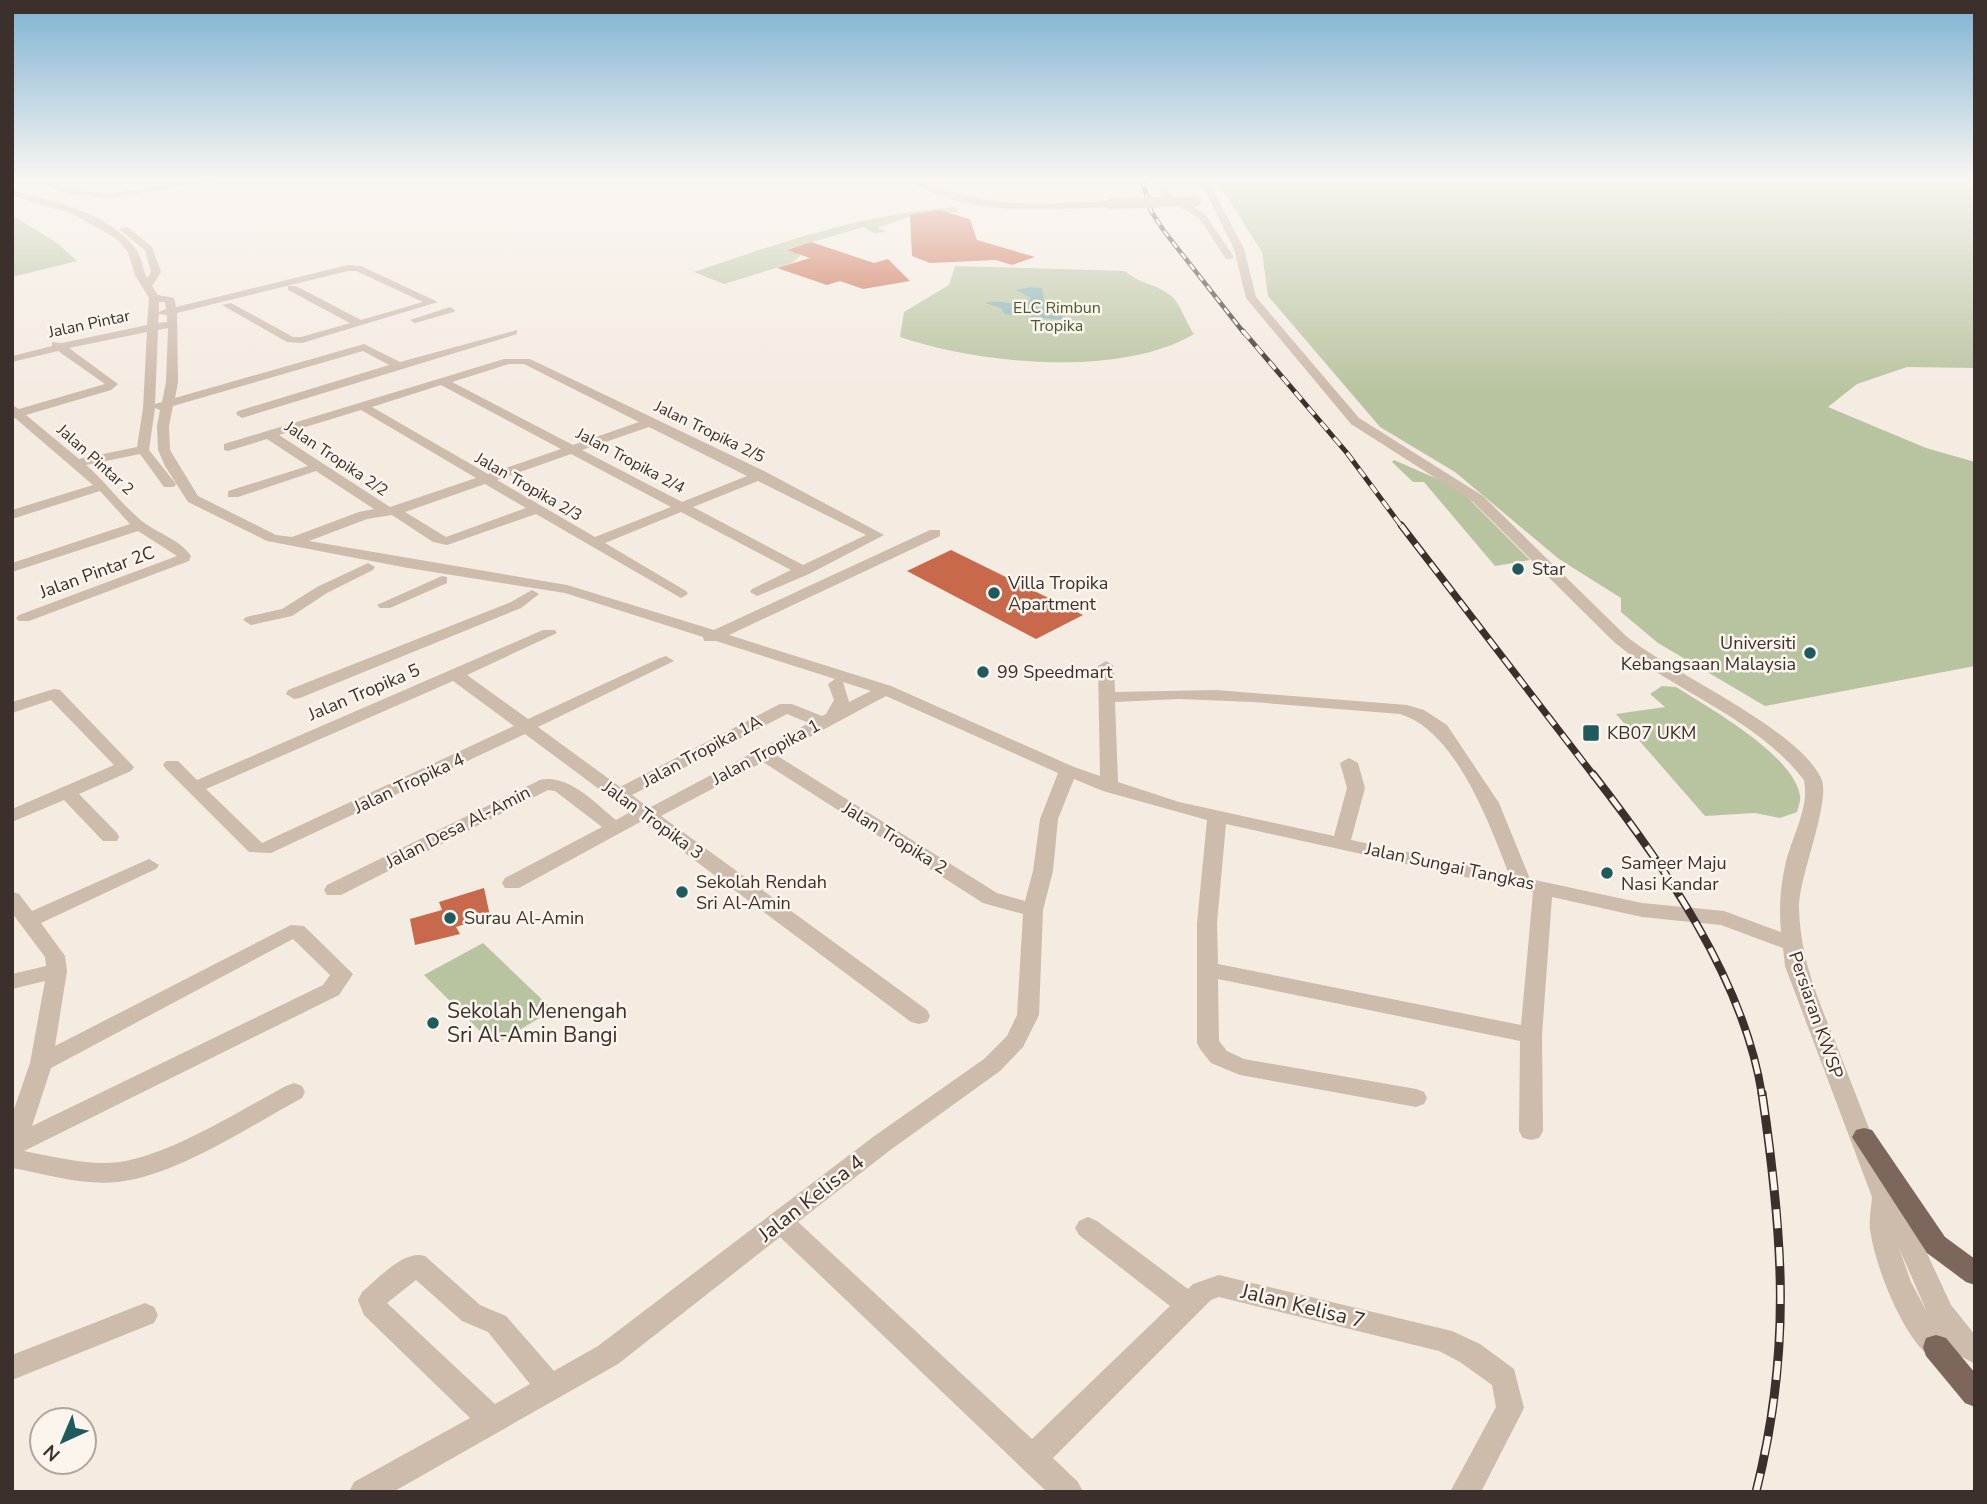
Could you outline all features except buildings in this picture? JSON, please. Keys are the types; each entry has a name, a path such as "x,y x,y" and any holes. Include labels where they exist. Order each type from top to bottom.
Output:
{"main road":[{"path":"1864,1137 1936,1245 1975,1274"},
{"path":"1936,1347 1975,1394"}],"street":[{"path":"132,250 140,274 154,298 149,408 143,450 173,490 195,512 256,542 445,575 562,599 708,639 914,701 927,709"},
{"path":"148,284 156,272 149,250"},
{"path":"1226,250 1231,264"},
{"path":"1239,250 1248,293 1307,366"},
{"name":"Jalan Pintar","path":"12,357 172,318 348,268 363,270"},
{"path":"363,270 433,302 302,340 291,340 228,305 292,288 363,270"},
{"path":"292,288 361,324"},
{"path":"154,298 167,298 172,318 172,382 166,409 164,450 171,466 193,499 294,548 368,567 567,589 836,684 879,692 900,705"},
{"path":"395,367 354,341 450,310"},
{"path":"242,414 513,332"},
{"path":"14,412 107,388 112,384 58,345"},
{"path":"149,408 166,409 208,392 363,347"},
{"path":"1278,348 1307,366"},
{"name":"Jalan Tropika 2/5","path":"441,381 508,360 526,361 761,475 877,535 804,571"},
{"name":"Persiaran KWSP","path":"1307,366 1361,427 1466,490 1619,639 1641,656 1772,736 1793,754 1812,779 1814,802 1795,865 1789,906 1790,943 1820,1035 1864,1137 1884,1197 1905,1231 1938,1308 1953,1330 1975,1352"},
{"path":"228,447 441,381"},
{"name":"Jalan Tropika 2/4","path":"441,381 804,571"},
{"path":"172,382 177,390 208,392"},
{"name":"Jalan Tropika 2/3","path":"361,405 681,594"},
{"name":"Jalan Pintar 2","path":"14,412 103,486 139,526 179,549 184,556 182,561"},
{"path":"294,548 364,515 386,512 651,422"},
{"name":"Jalan Tropika 2/2","path":"268,434 386,512 438,539 447,541 535,510"},
{"path":"77,463 143,450"},
{"path":"233,494 317,467"},
{"path":"592,543 761,475"},
{"path":"12,514 103,486"},
{"path":"294,548 372,521 386,512"},
{"path":"12,568 139,526"},
{"path":"339,533 330,543 443,564 445,575"},
{"path":"708,639 935,533"},
{"name":"Jalan Pintar 2C","path":"24,618 182,561"},
{"path":"251,620 287,613 368,567"},
{"path":"757,592 804,571"},
{"path":"385,605 445,575"},
{"path":"294,694 516,605 532,594"},
{"name":"Jalan Tropika 5","path":"195,787 549,633"},
{"name":"Jalan Tropika 4","path":"173,765 256,848 264,849 666,661"},
{"path":"1104,785 1106,666"},
{"name":"Jalan Tropika 3","path":"455,674 919,1016"},
{"path":"834,716 842,700 836,684"},
{"name":"Jalan Tropika 1","path":"512,883 879,692"},
{"path":"12,708 54,694 124,764 120,771 12,816"},
{"path":"1106,698 1165,695 1238,698 1401,709 1418,714 1441,729 1483,791 1521,881"},
{"path":"834,716 876,704 927,709"},
{"name":"Jalan Tropika 1A","path":"619,795 786,708 834,716"},
{"name":"Jalan Sungai Tangkas","path":"927,709 1104,785 1217,816 1656,912 1724,918 1790,943"},
{"name":"Jalan Tropika 2","path":"763,754 990,898 1033,910"},
{"path":"1341,843 1356,788 1349,763"},
{"name":"Jalan Kelisa 4","path":"364,1492 608,1355 881,1144 992,1065 1015,1041 1028,1015 1033,910 1043,871 1049,819 1068,771"},
{"name":"Jalan Desa Al-Amin","path":"334,890 546,784 561,787 615,828"},
{"path":"68,793 110,837"},
{"path":"1217,816 1207,923 1208,1043 1219,1057 1240,1067 1416,1098"},
{"path":"29,921 149,865"},
{"path":"1531,1132 1531,1035 1543,887"},
{"path":"12,899 55,956 57,971 41,1063 13,1151"},
{"path":"13,1151 331,990 342,974 297,931 291,932 41,1063"},
{"path":"1206,969 1531,1035"},
{"path":"12,982 57,971"},
{"path":"13,1151 90,1171 119,1172 156,1161 294,1092"},
{"name":"Persiaran KWSP","path":"1884,1197 1883,1234 1909,1306 1936,1347 1975,1377"},
{"path":"781,1222 1068,1492"},
{"path":"1088,1228 1189,1305"},
{"path":"493,1421 373,1307 372,1300 379,1292 416,1264 471,1313 496,1324 551,1388"},
{"name":"Jalan Kelisa 7","path":"1032,1458 1202,1292 1219,1286 1443,1340 1470,1353 1504,1378 1510,1408 1465,1492"},
{"path":"12,1368 145,1315"}],"green space":[{"path":"12,250 65,250 77,261 12,277"},
{"path":"760,250 791,250 801,255 792,263 724,284 694,272"},
{"name":"Universiti Kebangsaan Malaysia","path":"1261,250 1975,250 1975,368 1907,367 1857,384 1828,407 1926,448 1975,462 1975,666 1765,706 1658,643 1621,612 1621,598 1559,559 1455,472 1380,427 1268,296"},
{"name":"ELC Rimbun Tropika","path":"955,266 1125,271 1174,298 1194,334 1163,348 1128,357 1049,362 969,354 900,337 904,312 949,285"},
{"path":"1394,460 1458,488 1530,560 1495,566 1424,482 1413,482 1392,462"},
{"path":"1662,686 1676,687 1767,749 1794,780 1800,798 1797,812 1780,818 1755,813 1705,816 1616,714 1665,707 1650,694"},
{"path":"483,943 553,1010 494,1045 424,975"}],"water":[{"path":"1042,288 1045,304 1062,315 1063,320 1005,314 1001,308 985,303 1028,303 1031,298 1016,290"}],"railway":[{"path":"1179,250 1244,333"},
{"path":"1243,331 1347,453 1402,527"},
{"path":"1401,525 1594,776"},
{"path":"1593,774 1672,885 1719,966 1738,1009 1762,1095"},
{"path":"1756,1492 1775,1390 1780,1293 1775,1196 1762,1093"}],"place":[{"name":"Star","path":"1518,569"},
{"name":"Villa Tropika Apartment","path":"994,593"},
{"name":"Universiti Kebangsaan Malaysia","path":"1810,653"},
{"name":"99 Speedmart","path":"983,672"},
{"name":"KB07 UKM","path":"1591,733"},
{"name":"Sameer Maju Nasi Kandar","path":"1607,873"},
{"name":"Sekolah Rendah Sri Al-Amin","path":"682,892"},
{"name":"Surau Al-Amin","path":"450,918"},
{"name":"Sekolah Menengah Sri Al-Amin Bangi","path":"433,1023"}]}
